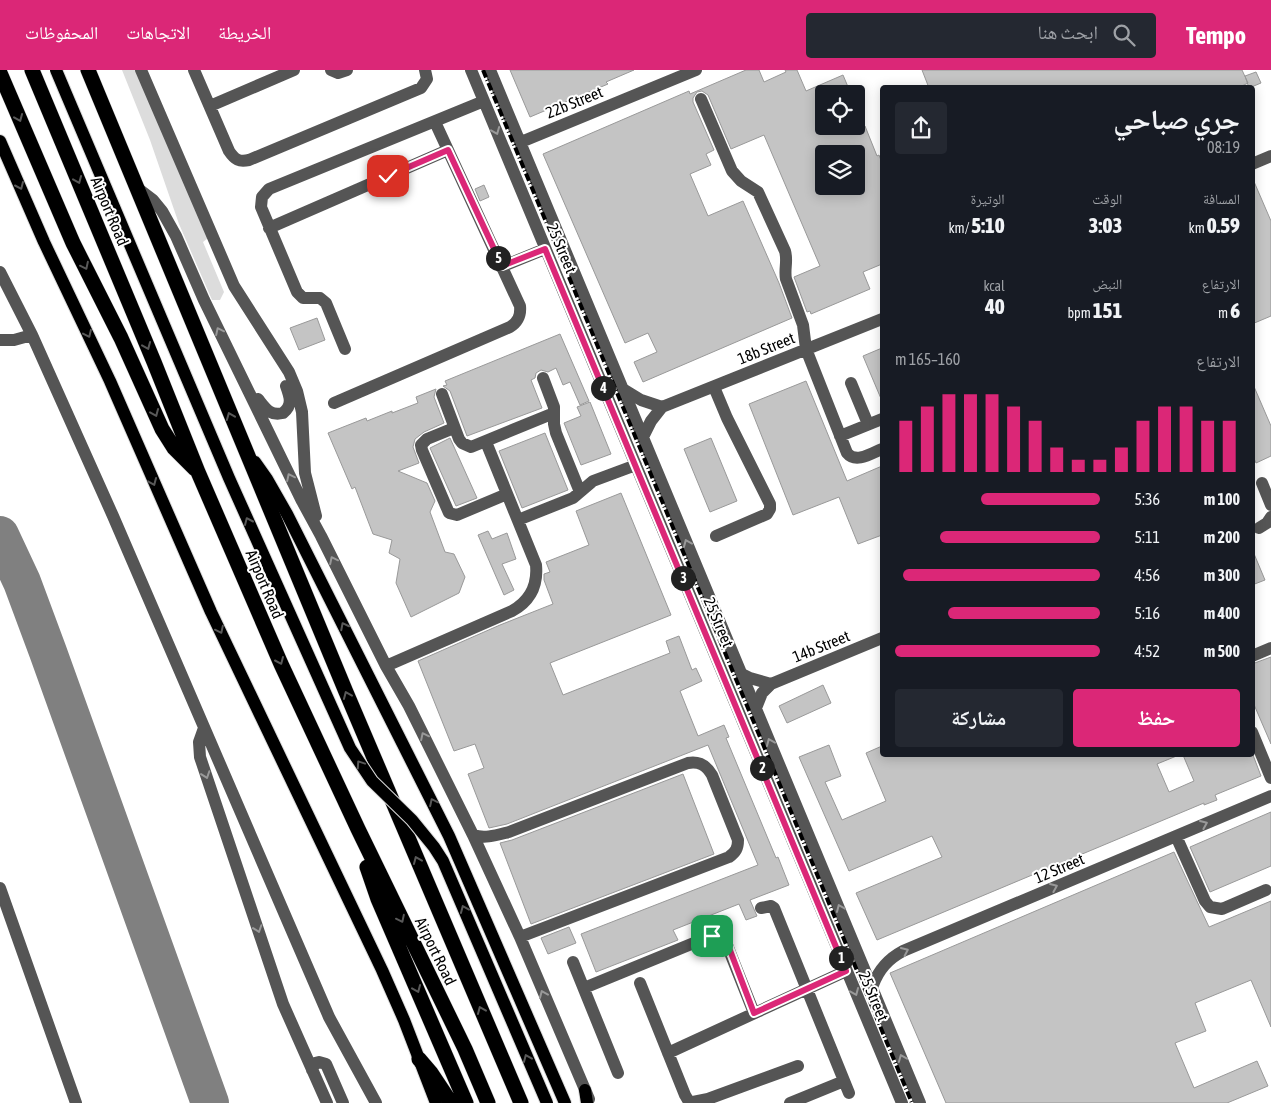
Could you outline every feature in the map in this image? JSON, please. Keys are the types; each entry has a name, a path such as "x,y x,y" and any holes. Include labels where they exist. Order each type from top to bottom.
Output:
{"highway":[{"name":"Airport Road","path":"32,70 198,472 281,664 358,829 465,1049 488,1103"},
{"path":"0,73 73,243 118,330 162,429 178,452 198,472"},
{"name":"Airport Road","path":"90,74 244,448 520,1103"},
{"path":"358,829 365,860 378,898 466,1103"},
{"path":"419,1059 437,1080 451,1103"}],"main road":[{"path":"56,70 222,461 350,748 372,781 418,827 443,861 546,1103"},
{"path":"0,141 44,242 110,381 210,612 382,970 436,1103"},
{"path":"244,448 267,479 287,514 428,792 566,1103"},
{"path":"585,1090 589,1103"}],"street":[{"path":"141,70 234,286 289,372 297,392 302,412 305,473 321,536"},
{"path":"194,70 230,151 234,158 241,161 249,160 421,88 427,79 425,70"},
{"path":"210,106 294,70"},
{"path":"331,70 338,74 347,70"},
{"name":"25 Street","path":"471,70 902,1103"},
{"name":"25 Street","path":"490,70 873,985 920,1103"},
{"name":"22b Street","path":"521,142 696,70"},
{"path":"701,99 732,171 741,181 758,192 785,251 787,260 786,279 803,325 806,350 847,452 855,458 880,449"},
{"path":"345,349 326,303 320,298 303,298 296,292 261,207 260,202 264,192 484,101"},
{"path":"334,403 514,324 520,316 520,306 434,122"},
{"path":"269,228 448,150"},
{"path":"1255,163 1271,156"},
{"path":"136,187 153,200 170,224 204,300 302,501 386,666 409,706 473,835 520,937 585,1090"},
{"path":"502,266 545,249"},
{"path":"0,272 32,335 116,525 329,1017 376,1103"},
{"name":"18b Street","path":"662,406 880,320"},
{"path":"2,338 21,339 32,335"},
{"path":"249,391 271,414 283,413 288,410 291,398 272,346"},
{"path":"544,378 552,401 556,432 580,492"},
{"path":"851,383 868,424"},
{"path":"714,387 727,418 770,504 768,514 716,536"},
{"path":"623,389 641,400 662,406 651,421 643,437"},
{"path":"442,394 458,439 466,446 477,446 554,413"},
{"path":"840,436 880,419"},
{"path":"454,428 427,439 421,445 448,513 457,515 507,494"},
{"path":"386,666 512,611 527,600 535,583 536,565 486,442"},
{"path":"518,520 573,498 589,483 636,465"},
{"path":"1262,483 1271,505"},
{"path":"1259,528 1267,523 1271,517"},
{"name":"14b Street","path":"771,684 880,639"},
{"path":"1255,655 1271,648"},
{"path":"742,674 771,684 762,693 756,708"},
{"path":"204,728 199,742 200,757 283,1004 327,1103"},
{"path":"1255,739 1271,778"},
{"path":"473,835 489,837 508,832 688,763 694,762 705,766 712,775 738,840 738,847 734,853 728,857 520,937"},
{"name":"12 Street","path":"873,985 877,974 884,965 893,957 903,952 1271,796"},
{"path":"1176,836 1205,901 1210,907 1218,910 1222,909 1266,890"},
{"path":"0,888 76,1103"},
{"path":"761,908 771,906 774,908 849,1093"},
{"path":"584,988 712,936 724,940 728,945 754,1013"},
{"path":"573,962 618,1073"},
{"path":"668,1053 846,971"},
{"path":"640,983 688,1100 693,1102 712,1098 798,1066"},
{"path":"312,1070 315,1063 326,1064 343,1103"},
{"path":"790,1103 844,1081"}],"shaded area":[{"path":"122,70 140,70 208,238 203,242 224,292 220,300 212,300 179,224 150,140"}],"building":[{"path":"510,70 634,70 606,82 608,84 530,117"},
{"path":"746,70 759,70 764,82 786,72 785,70 797,70 806,91 815,87 815,135 865,135 865,126 877,156 879,155 880,265 863,272 870,289 811,314 810,311 807,312 794,277 820,266 764,135 731,149 708,95 702,91 697,92 693,102 714,150 706,154 711,165 690,174 708,216 743,201 779,283 792,318 643,382 634,362 657,352 648,333 625,343 543,154 689,91 690,94"},
{"path":"922,70 1242,70 1248,83 1244,85 928,85"},
{"path":"1256,72 1261,83 1255,86 1248,85 1245,76"},
{"path":"843,75 847,85 820,85"},
{"path":"1255,184 1271,221 1271,316 1255,323"},
{"path":"484,185 489,197 480,201 475,189"},
{"path":"317,318 325,340 299,350 290,328"},
{"path":"560,334 589,401 580,405 570,382 563,385 556,368 548,372 541,370 531,380 542,408 467,436 450,391 443,386 447,385 445,381"},
{"path":"880,349 880,396 863,356"},
{"path":"806,381 847,481 880,467 880,536 858,544 839,497 793,515 749,404"},
{"path":"436,389 434,397 444,423 424,432 415,439 413,447 419,463 398,471 427,483 435,501 430,512 445,552 454,554 465,577 459,593 411,617 396,583 400,559 389,553 392,540 373,534 355,487 352,489 328,433 366,418 367,421 418,403 416,397"},
{"path":"1255,389 1271,426 1271,456 1256,463"},
{"path":"590,402 611,454 581,465 564,423 581,416 577,407"},
{"path":"545,433 568,490 522,508 499,451"},
{"path":"450,438 477,498 456,506 430,448"},
{"path":"711,438 737,501 710,512 684,449"},
{"path":"621,493 671,615 550,663 563,695 670,653 666,641 679,636 692,670 696,668 702,681 680,691 698,736 724,725 729,737 726,738 789,885 750,900 757,916 746,920 739,904 673,930 678,940 596,972 581,934 758,865 708,745 507,824 489,828 468,774 484,768 475,744 454,751 418,661 553,604 544,580 544,574 550,572 546,562 589,545 576,511"},
{"path":"488,531 492,539 507,533 516,559 502,564 514,590 504,595 478,535"},
{"path":"1255,556 1265,580 1255,584"},
{"path":"1271,657 1271,744 1255,707 1255,663"},
{"path":"823,685 831,703 787,723 779,706"},
{"path":"829,745 841,776 825,782 842,820 886,801 866,753 880,747 880,757 1174,757 1157,764 1169,792 1194,781 1184,757 1254,757 1261,776 1215,795 1217,800 1204,805 1204,803 877,940 856,893 942,857 932,836 849,871 799,757"},
{"path":"683,774 714,854 531,924 500,843"},
{"path":"1271,812 1271,866 1210,892 1190,847"},
{"path":"1174,852 1209,927 1271,901 1271,1027 1251,980 1195,1003 1206,1031 1175,1043 1194,1088 1257,1061 1268,1086 1227,1103 946,1103 890,973"},
{"path":"569,927 576,943 548,954 541,938"}],"taxiway":[{"path":"0,535 22,582 48,652 210,1103"}],"railway":[{"path":"483,70 912,1103"}],"route":[{"path":"388,176 448,150 502,266 545,249 846,971 754,1013 728,945 724,940 712,936"}]}
